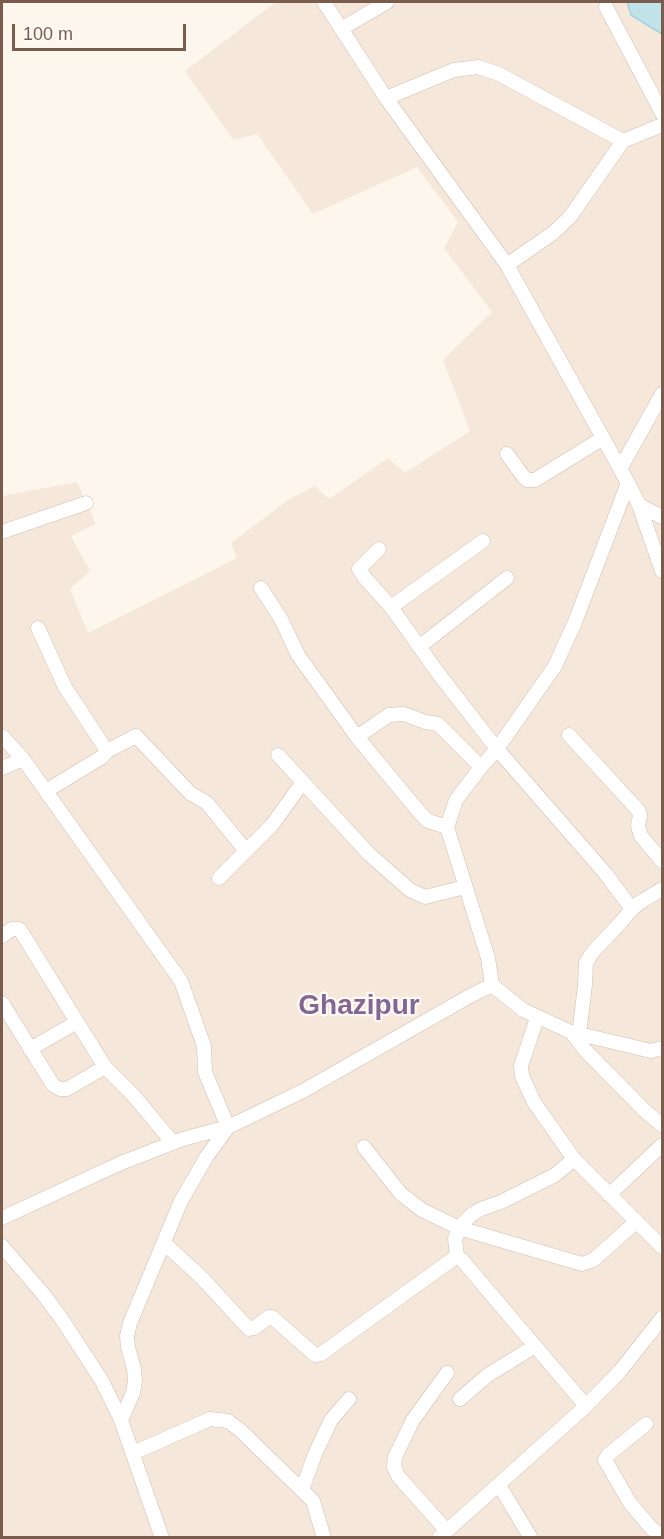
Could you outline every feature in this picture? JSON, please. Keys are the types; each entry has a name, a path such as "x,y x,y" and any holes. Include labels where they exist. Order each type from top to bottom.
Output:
{"street":[{"path":"324,2 386,98 507,265 639,504 663,571"},
{"path":"341,29 387,2"},
{"path":"606,7 663,113"},
{"path":"386,98 454,69 478,67 499,74 623,141"},
{"path":"507,265 553,233 570,217 623,141 663,125"},
{"path":"620,469 663,394"},
{"path":"507,454 527,480 535,480 603,438"},
{"path":"628,483 575,622 555,666 497,749 456,800 447,826 488,958 492,986 537,1018 575,1033 651,1052 663,1048"},
{"path":"2,532 86,503"},
{"path":"639,504 663,517"},
{"path":"390,607 483,541"},
{"path":"379,549 359,569 365,578 390,607 497,749 605,873 632,909"},
{"path":"419,647 507,578"},
{"path":"261,588 298,655 357,737 428,821 447,826"},
{"path":"38,628 65,687 107,751"},
{"path":"357,737 389,715 404,714 438,724 481,767"},
{"path":"569,735 638,810 640,815 638,826 641,836 663,861"},
{"path":"2,736 23,759 181,981 204,1046 205,1072 228,1127"},
{"path":"46,791 102,757 107,751 136,736 190,794 207,803 246,851"},
{"path":"278,754 369,854 410,890 425,897 465,887"},
{"path":"2,768 23,759"},
{"path":"219,878 272,825 303,782"},
{"path":"663,889 632,909 592,953 586,963 585,986 575,1033 585,1050 644,1110 663,1125"},
{"path":"2,936 12,929 19,929 105,1067 134,1096 174,1143"},
{"path":"2,1218 121,1163 174,1143 228,1127 303,1091 468,997 492,986"},
{"path":"2,1003 53,1085 60,1089 67,1089 105,1067"},
{"path":"537,1018 521,1066 522,1076 534,1102 574,1159 663,1247"},
{"path":"30,1049 77,1022"},
{"path":"121,1420 133,1393 135,1381 127,1336 130,1323 181,1201 207,1156 228,1127"},
{"path":"609,1195 663,1144"},
{"path":"364,1147 401,1194 422,1210 459,1228 582,1264 593,1260 636,1222"},
{"path":"574,1159 555,1175 471,1215 459,1228 455,1239 457,1256 586,1406"},
{"path":"164,1243 201,1277 249,1329 272,1317 315,1355 321,1354 457,1256"},
{"path":"2,1246 44,1295 102,1381 121,1420 162,1538"},
{"path":"447,1372 413,1420 395,1457 394,1467 398,1476 443,1534 586,1406 620,1371 663,1318"},
{"path":"460,1399 488,1375 535,1346"},
{"path":"302,1491 315,1454 331,1420 349,1399"},
{"path":"133,1453 210,1419 228,1421 313,1501 324,1538"},
{"path":"646,1424 605,1460 630,1503 652,1529 663,1536"},
{"path":"499,1485 531,1538"}],"shaded area":[{"path":"276,2 662,2 662,1537 2,1538 2,496 77,482 96,524 71,536 90,571 70,589 88,633 237,558 231,543 288,500 315,486 329,499 388,458 405,473 470,431 443,360 492,312 444,248 458,222 417,167 313,214 257,134 233,140 185,71"}],"water":[{"path":"627,2 662,2 662,34 631,15"}],"district":[{"name":"Ghazipur","path":"359,1006"}]}
